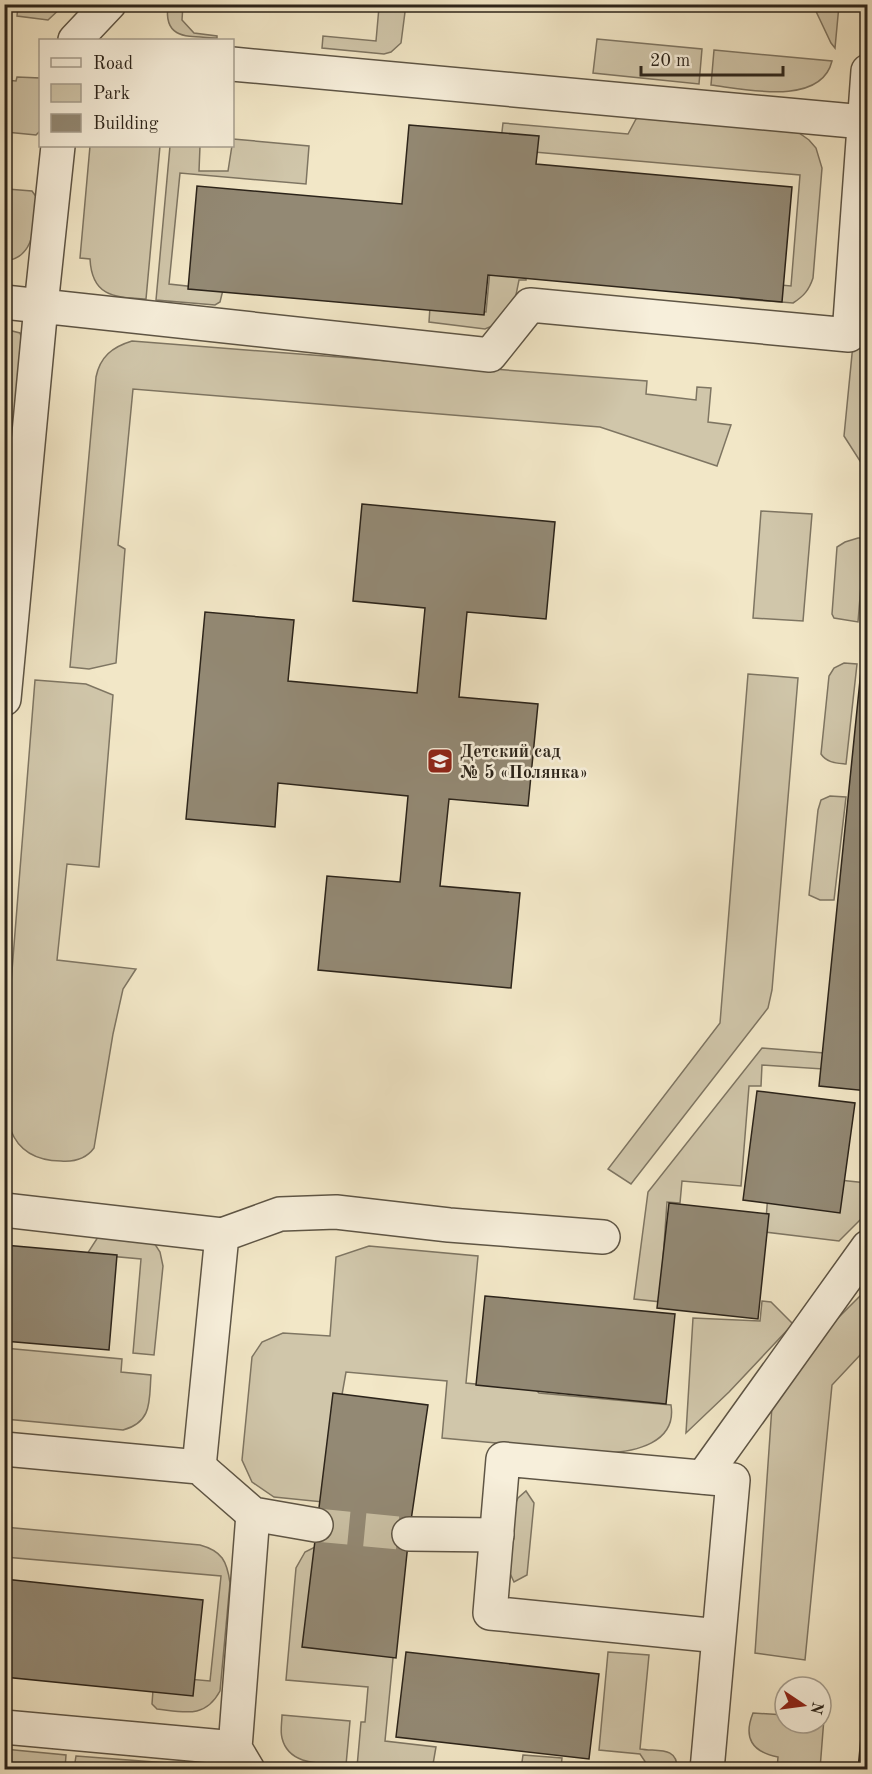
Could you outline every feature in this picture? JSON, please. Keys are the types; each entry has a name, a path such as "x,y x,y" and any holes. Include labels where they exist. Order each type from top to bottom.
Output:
{"street":[{"path":"76,39 109,4"},
{"path":"234,64 864,122"},
{"path":"4,302 490,355 530,305 849,335 867,71"},
{"path":"4,699 58,147"},
{"path":"4,1210 222,1235 280,1214 336,1212 449,1225 603,1237"},
{"path":"199,1467 222,1235"},
{"path":"703,1477 867,1247"},
{"path":"4,1449 199,1467 253,1514 316,1524"},
{"path":"707,1770 733,1480 503,1459 490,1613 719,1636"},
{"path":"4,1727 241,1759 253,1514"},
{"path":"409,1534 497,1535"}],"green space":[{"path":"18,4 64,5 48,20 17,16"},
{"path":"403,4 405,12 401,43 391,52 384,54 322,48 323,36 376,41 379,7 361,5"},
{"path":"168,5 183,5 182,20 194,33 217,36 217,38 188,36 174,31 168,17"},
{"path":"813,5 839,5 835,48 831,43"},
{"path":"597,39 702,49 699,84 593,73"},
{"path":"714,50 832,61 825,75 813,85 798,90 761,91 711,85"},
{"path":"17,77 39,78 39,132 36,135 6,132 8,104 5,98 5,80 16,81"},
{"path":"644,115 792,128 816,148 822,168 813,278 808,289 800,298 793,303 741,299 736,295 737,281 791,286 800,175 500,149 503,123 628,134 636,119"},
{"path":"234,139 309,146 306,184 180,173 169,284 223,290 220,302 215,305 156,300 170,147 200,147 199,171 228,171"},
{"path":"90,147 160,147 146,299 107,293 95,281 90,259 80,258"},
{"path":"7,189 32,191 37,198 34,228 28,246 23,253 5,261 4,217"},
{"path":"491,260 526,263 526,280 519,280 515,300 497,324 485,329 429,322 430,307 486,312"},
{"path":"867,308 867,472 844,436 854,334"},
{"path":"4,329 20,333 22,339 16,419 8,424 4,423"},
{"path":"132,341 647,381 646,394 696,400 697,387 711,388 708,422 731,425 717,466 600,427 133,389 118,545 125,549 116,663 89,669 70,667 96,377 100,364 108,354 118,346"},
{"path":"761,511 812,514 803,621 753,618"},
{"path":"858,538 868,538 867,549 864,549 858,622 834,618 832,614 837,547"},
{"path":"844,663 857,664 846,764 829,761 821,754 829,676 834,668"},
{"path":"748,674 798,678 772,990 768,1008 631,1184 608,1169 720,1023"},
{"path":"35,680 86,684 113,695 99,867 67,864 57,960 136,969 123,989 94,1148 83,1157 71,1161 41,1158 26,1151 16,1141 6,1112 5,1059"},
{"path":"830,796 846,797 834,900 820,900 809,895 818,810 821,800"},
{"path":"762,1048 824,1053 823,1069 762,1065 761,1086 749,1086 741,1186 682,1181 680,1203 667,1202 661,1288 671,1303 634,1299 648,1192"},
{"path":"839,1180 867,1183 867,1213 839,1241 765,1232 768,1194"},
{"path":"98,1237 151,1238 160,1252 163,1266 154,1355 133,1353 141,1259 87,1254"},
{"path":"369,1246 478,1256 466,1383 536,1390 539,1393 671,1405 671,1418 667,1428 661,1437 652,1443 629,1450 605,1453 442,1438 447,1381 346,1372 323,1502 274,1497 252,1482 242,1460 252,1357 262,1342 283,1333 330,1336 336,1257"},
{"path":"867,1289 867,1353 862,1353 832,1385 805,1660 755,1653 772,1406 780,1376"},
{"path":"762,1301 771,1302 793,1324 729,1392 686,1433 693,1318 760,1321"},
{"path":"4,1348 122,1359 121,1372 151,1375 148,1409 145,1416 140,1422 123,1430 5,1419"},
{"path":"526,1491 534,1503 527,1575 514,1582 508,1569 512,1511 518,1498"},
{"path":"4,1527 200,1545 214,1550 225,1563 230,1583 220,1691 214,1700 201,1710 193,1712 157,1709 152,1704 154,1676 210,1681 221,1576 5,1557"},
{"path":"323,1543 394,1648 385,1741 436,1747 432,1770 357,1767 361,1722 365,1722 368,1687 286,1680 296,1568 305,1552"},
{"path":"608,1652 649,1655 640,1749 670,1753 674,1757 677,1769 650,1769 640,1754 599,1750"},
{"path":"753,1713 773,1714 773,1735 823,1735 820,1769 777,1769 778,1757 762,1752 752,1742 750,1722"},
{"path":"282,1715 350,1721 346,1765 308,1762 292,1754 282,1738"},
{"path":"4,1749 66,1755 65,1769 5,1769"},
{"path":"523,1755 562,1758 561,1769 521,1769"},
{"path":"76,1756 168,1763 181,1769 74,1769"}],"building":[{"path":"409,125 539,136 536,164 792,187 782,302 488,275 484,315 188,289 197,186 402,204"},
{"path":"362,504 555,522 546,619 467,612 459,697 538,704 528,806 449,799 440,886 520,893 511,988 318,970 327,876 400,882 408,796 278,783 275,827 186,819 205,612 294,620 288,681 417,693 425,608 353,601"},
{"path":"868,601 868,1091 819,1086"},
{"path":"757,1091 855,1103 840,1213 743,1200"},
{"path":"669,1203 769,1214 758,1319 657,1308"},
{"path":"4,1245 117,1255 109,1350 4,1341"},
{"path":"485,1296 675,1314 666,1404 476,1385"},
{"path":"333,1393 428,1405 409,1534 396,1658 302,1647"},
{"path":"4,1579 203,1600 193,1696 4,1677"},
{"path":"406,1652 599,1674 589,1759 396,1737"},
{"path":"861,1737 868,1737 868,1770 858,1770"}],"tunnel":[{"path":"316,1525 409,1534"}],"place":[{"name":"Детский сад № 5 «Полянка»","path":"440,761"}]}
